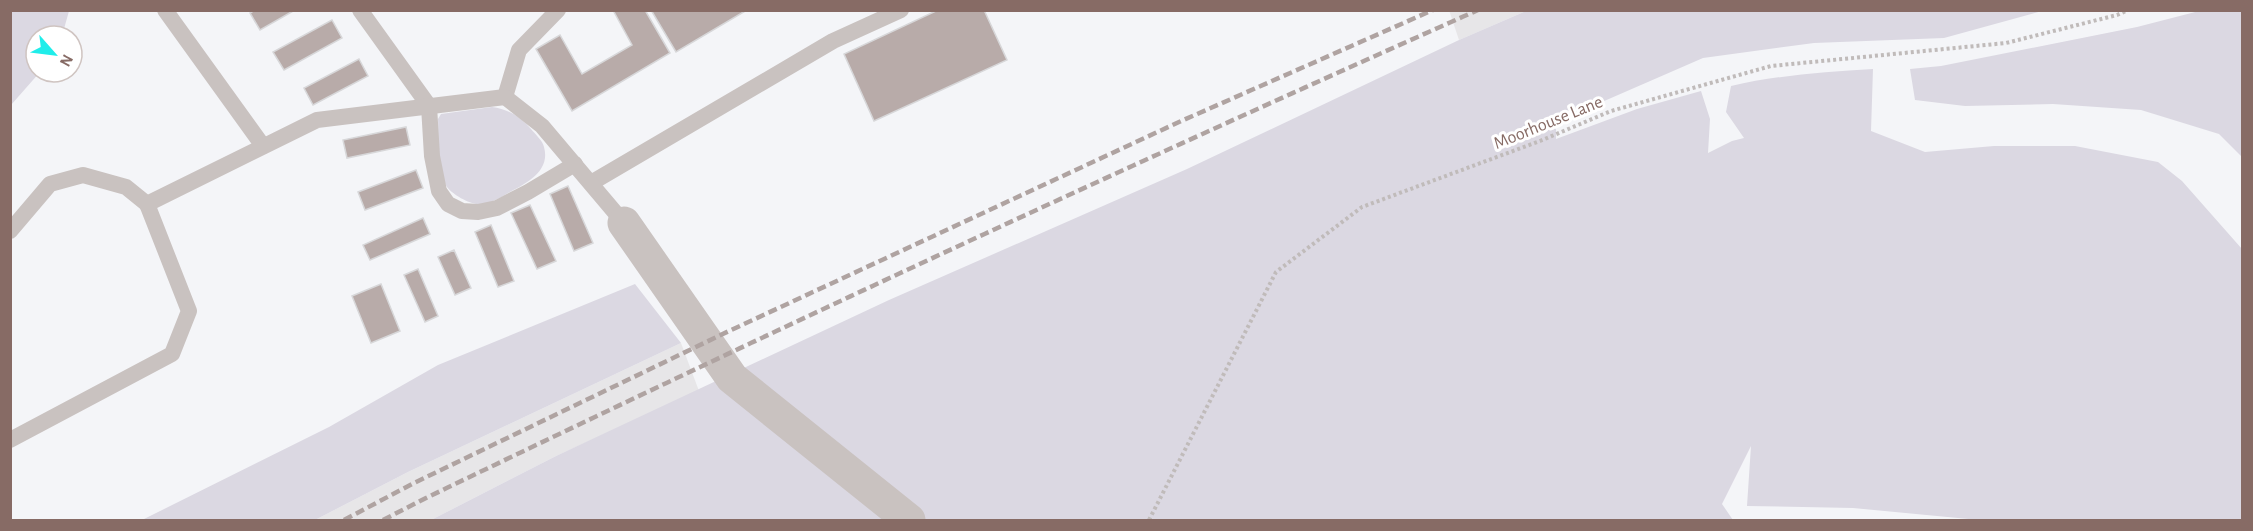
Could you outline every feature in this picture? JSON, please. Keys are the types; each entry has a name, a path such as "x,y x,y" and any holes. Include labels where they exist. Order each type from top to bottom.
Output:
{"street":[{"path":"624,223 732,378 909,520"}],"lane":[{"path":"165,10 263,146"},
{"path":"360,10 429,106 432,156 439,191 448,204 462,211 478,212 497,208 575,164"},
{"path":"506,97 519,50 558,10"},
{"path":"591,183 833,41 901,10"},
{"path":"147,204 317,120 506,97 542,126 624,223"},
{"path":"10,231 50,184 83,175 126,187 147,204 189,311 172,354 10,440"}],"path":[{"name":"Moorhouse Lane","path":"1149,520 1276,272 1362,207 1540,141 1611,111 1771,66 2006,43 2117,15 2128,10"}],"shaded area":[{"path":"11,10 69,11 65,24 24,24 24,84 29,84 11,105"},
{"path":"1449,10 1526,11 1459,40"},
{"path":"2203,10 2242,11 2242,157 2219,134 2141,110 2053,104 1965,106 1915,100 1910,69 1941,66 2137,27"},
{"path":"1526,11 2042,11 1944,38 1814,43 1703,58 1556,122 1556,139 1637,109 1701,91 1710,119 1708,153 1732,141 1744,138 1726,112 1731,86 1784,77 1873,69 1871,131 1925,152 1994,146 2075,146 2158,162 2182,181 2242,249 2242,520 1979,520 1853,508 1747,506 1751,446 1722,504 1733,520 431,520 556,456 889,300 1187,169 1459,40"},
{"path":"492,107 514,114 537,135 544,147 544,163 535,176 522,186 494,201 474,204 453,193 443,180 439,163 438,119 441,114"},
{"path":"635,284 681,343 408,472 315,520 142,520 329,427 438,365"},
{"path":"681,343 699,391 556,456 431,520 315,520 408,472"}],"building":[{"path":"255,10 295,10 260,30 250,13"},
{"path":"613,10 645,10 670,53 572,111 536,49 560,35 582,74 632,45"},
{"path":"651,10 747,10 676,52"},
{"path":"938,10 984,10 1007,60 874,121 844,54"},
{"path":"332,20 342,38 284,70 273,52"},
{"path":"359,59 368,76 313,105 304,88"},
{"path":"406,127 410,145 347,158 343,140"},
{"path":"416,170 423,188 365,210 358,192"},
{"path":"568,186 593,243 574,251 550,194"},
{"path":"530,205 556,261 537,269 511,213"},
{"path":"423,218 430,234 370,260 363,245"},
{"path":"491,225 514,281 498,287 475,232"},
{"path":"454,250 471,288 455,295 438,257"},
{"path":"418,269 438,316 425,322 404,275"},
{"path":"381,284 400,331 371,343 352,296"}],"railway":[{"path":"344,520 414,483 729,331 1179,122 1433,10"},
{"path":"383,520 819,311 1478,10"}]}
